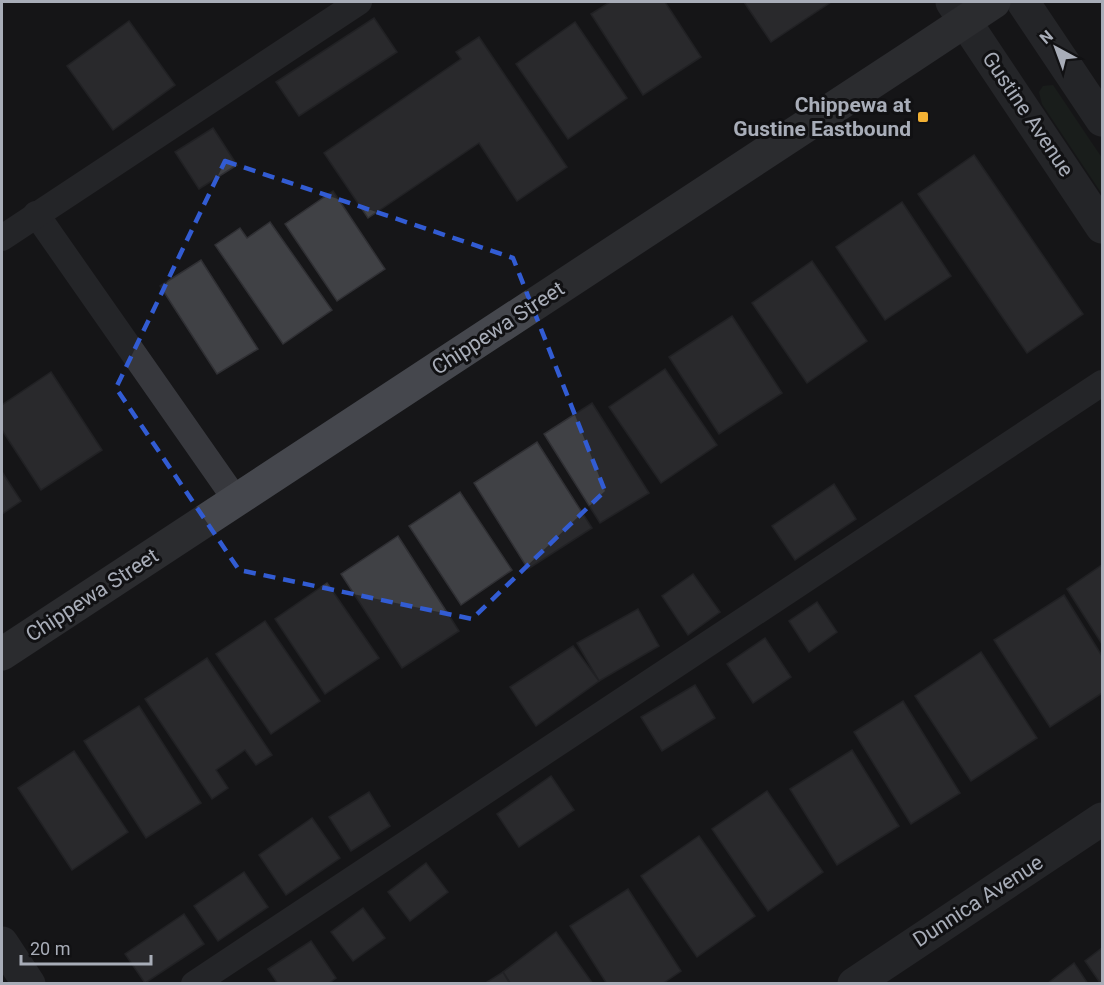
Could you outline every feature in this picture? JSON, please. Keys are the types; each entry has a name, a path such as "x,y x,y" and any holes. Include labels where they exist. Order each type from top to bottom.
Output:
{"main road":[{"name":"Chippewa Street","path":"2,654 236,500 959,11 994,2"}],"street":[{"path":"1023,2 1102,120"},
{"name":"Gustine Avenue","path":"959,11 1102,227"},
{"name":"Dunnica Avenue","path":"854,984 1102,819"},
{"path":"2,943 29,984"}],"lane":[{"path":"2,238 359,2"},
{"path":"36,214 236,500"},
{"path":"194,984 1102,383"}],"highlighted area":[{"path":"225,161 513,258 605,491 472,619 239,570 116,388"}],"shaded area":[{"path":"1053,85 1102,158 1102,194 1042,104 1039,92 1043,86"}],"building":[{"path":"610,2 665,2 701,57 643,95 591,14"},
{"path":"744,2 831,2 771,42"},
{"path":"374,18 397,52 299,116 276,82"},
{"path":"129,21 175,85 113,130 67,66"},
{"path":"575,22 627,98 568,139 516,64"},
{"path":"479,37 567,167 517,201 479,143 368,218 324,153 461,59 456,52"},
{"path":"213,128 237,165 199,189 175,152"},
{"path":"974,155 1083,314 1027,353 918,194"},
{"path":"333,191 385,269 337,301 285,224"},
{"path":"902,202 951,276 885,320 836,247"},
{"path":"270,222 332,310 283,344 215,245 240,228 247,238"},
{"path":"201,260 258,349 217,374 160,286"},
{"path":"812,261 867,341 807,383 752,303"},
{"path":"732,316 782,393 719,434 669,357"},
{"path":"665,369 717,445 661,483 609,407"},
{"path":"51,372 102,450 41,490 2,430 2,405"},
{"path":"592,403 649,493 600,523 544,434"},
{"path":"537,442 592,528 528,569 474,483"},
{"path":"2,472 21,501 2,514"},
{"path":"834,484 856,519 795,560 772,526"},
{"path":"460,492 512,570 461,605 409,526"},
{"path":"398,536 459,631 402,668 341,574"},
{"path":"1102,565 1102,644 1067,589"},
{"path":"693,574 720,612 688,635 662,596"},
{"path":"327,583 379,658 325,694 275,619"},
{"path":"1064,595 1102,656 1102,693 1050,727 994,640"},
{"path":"817,602 837,632 809,652 789,621"},
{"path":"638,609 659,646 599,681 577,643"},
{"path":"265,621 320,701 271,734 216,654"},
{"path":"765,638 791,677 753,703 727,664"},
{"path":"573,646 599,681 536,726 510,687"},
{"path":"981,652 1037,738 971,781 915,696"},
{"path":"207,658 272,755 256,765 245,750 216,770 228,788 212,799 145,699"},
{"path":"695,685 715,718 662,751 641,717"},
{"path":"903,701 960,793 911,824 854,732"},
{"path":"139,706 201,803 146,838 84,741"},
{"path":"852,750 899,826 837,865 790,789"},
{"path":"74,751 128,832 72,870 18,788"},
{"path":"551,776 574,810 519,847 497,814"},
{"path":"767,791 823,872 768,911 712,829"},
{"path":"369,792 390,826 351,851 329,817"},
{"path":"312,818 340,858 286,895 259,855"},
{"path":"699,836 755,916 697,957 641,876"},
{"path":"426,863 448,892 410,921 388,892"},
{"path":"244,872 268,907 218,941 194,906"},
{"path":"628,889 681,971 662,984 607,984 570,926"},
{"path":"363,908 385,938 353,961 331,932"},
{"path":"184,914 204,944 145,983 125,954"},
{"path":"556,932 593,984 511,984 503,972"},
{"path":"311,941 336,978 328,984 278,984 268,969"},
{"path":"1102,948 1102,984 1101,984 1085,961"},
{"path":"1074,963 1088,984 1047,984"},
{"path":"503,972 510,984 484,984"}],"place":[{"name":"Chippewa at Gustine Eastbound","path":"923,117"}]}
